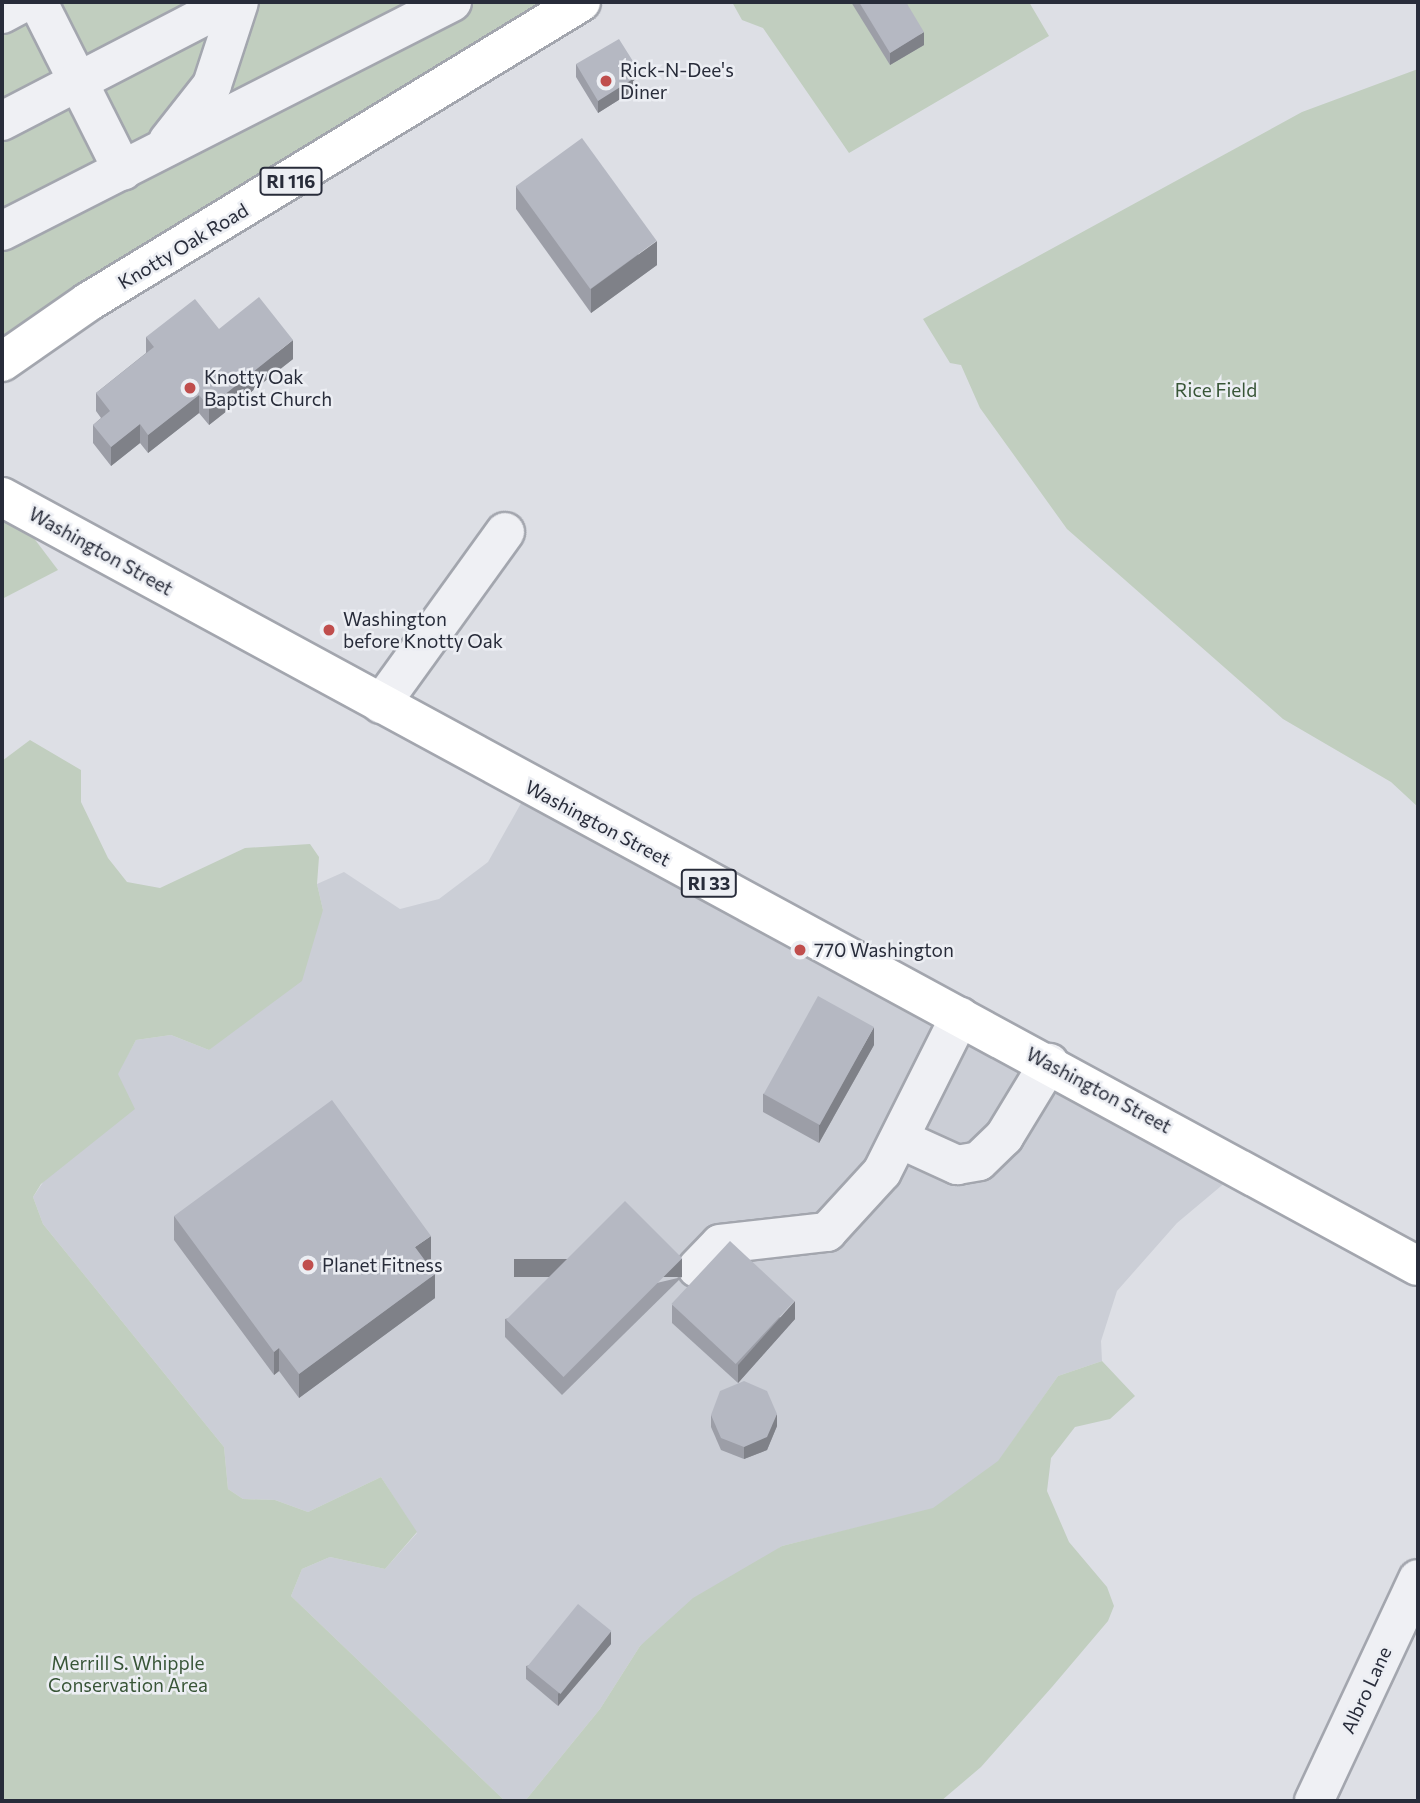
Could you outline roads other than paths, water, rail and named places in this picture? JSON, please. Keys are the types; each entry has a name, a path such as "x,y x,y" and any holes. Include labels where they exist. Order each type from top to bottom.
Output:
{"main road":[{"name":"Knotty Oak Road","path":"2,362 88,302 581,2"},
{"name":"Washington Street","path":"2,497 1049,1063 1418,1266"}],"street":[{"path":"2,13 25,2"},
{"path":"38,2 78,82 139,162"},
{"path":"2,121 232,2"},
{"path":"139,162 212,85 239,2"},
{"path":"2,231 452,2"},
{"path":"381,704 505,533"},
{"path":"697,1268 720,1244 827,1232 882,1172 960,1016"},
{"path":"900,1139 957,1165 979,1161 1004,1137 1049,1063"},
{"name":"Albro Lane","path":"1314,1801 1418,1579"}],"place":[{"name":"Rick-N-Dee's Diner","path":"606,81"},
{"name":"Knotty Oak Baptist Church","path":"190,388"},
{"name":"Washington before Knotty Oak","path":"329,630"},
{"name":"770 Washington","path":"800,950"},
{"name":"Planet Fitness","path":"308,1265"}],"park label":[{"name":"Rice Field","path":"1216,390"},
{"name":"Merrill S. Whipple Conservation Area","path":"128,1674"}]}
